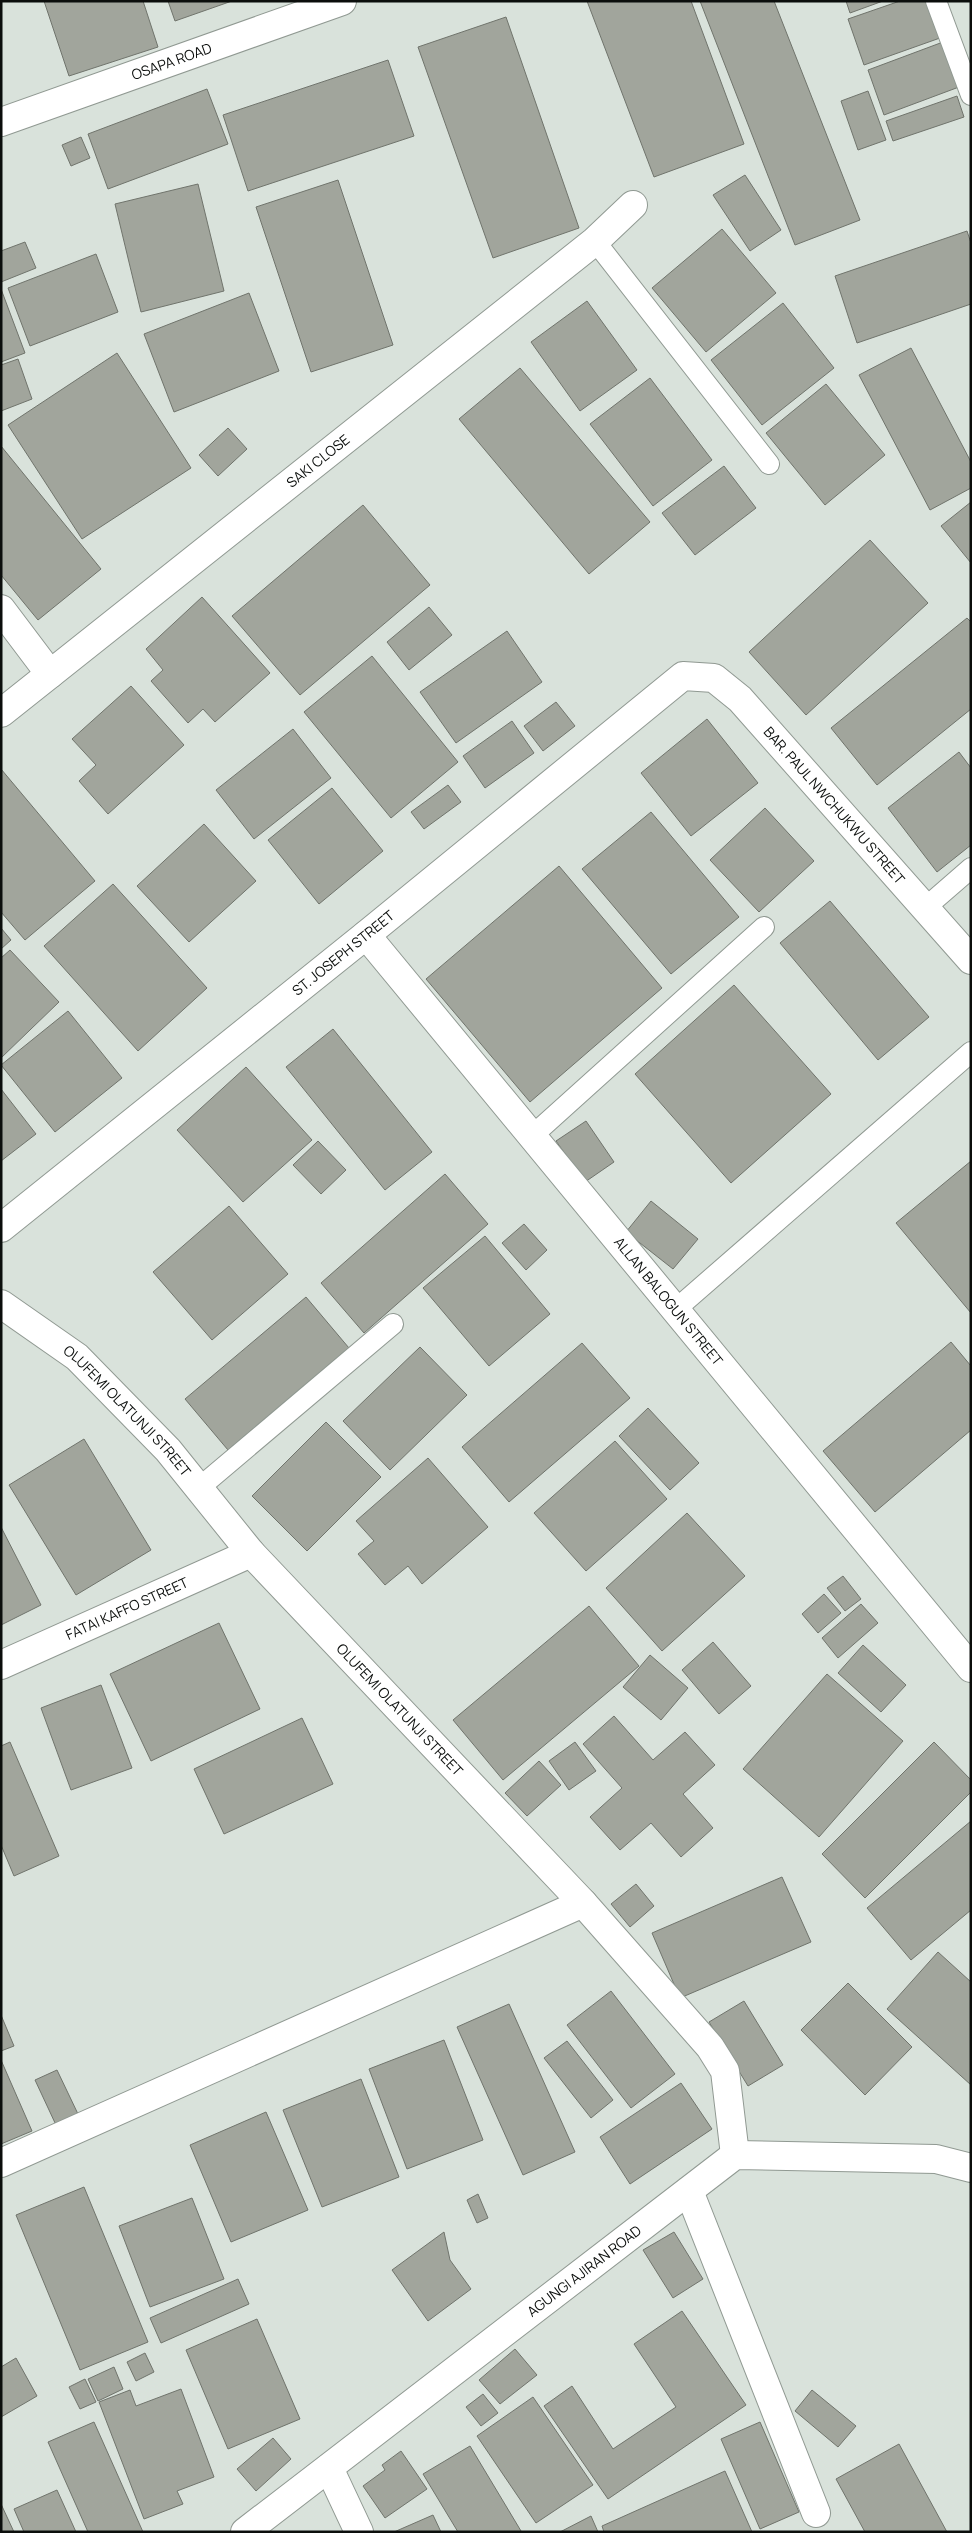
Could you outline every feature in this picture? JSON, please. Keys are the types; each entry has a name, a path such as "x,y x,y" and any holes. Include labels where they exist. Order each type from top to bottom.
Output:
{"street":[{"name":"OSAPA ROAD","path":"1,122 342,1"},
{"name":"SAKI CLOSE","path":"1,713 595,240 633,205"},
{"path":"1,609 50,674"},
{"name":"BAR. PAUL NWCHUKWU STREET","path":"683,676 714,678 740,699 971,960"},
{"name":"ST. JOSEPH STREET","path":"1,1228 366,935 683,676"},
{"name":"ALLAN BALOGUN STREET","path":"366,935 971,1668"},
{"name":"OLUFEMI OLATUNJI STREET","path":"1,1304 77,1357 168,1450 251,1553 583,1903 710,2047 725,2071 735,2155"},
{"name":"FATAI KAFFO STREET","path":"1,1665 251,1553"},
{"path":"1,2163 583,1903"},
{"path":"735,2155 936,2160 971,2168"},
{"name":"AGUNGI AJIRAN ROAD","path":"245,2532 735,2155"},
{"path":"689,2191 816,2513"},
{"path":"329,2468 359,2532"}],"lane":[{"path":"936,1 971,95"},
{"path":"595,240 769,464"},
{"path":"925,908 971,868"},
{"path":"532,1136 764,926"},
{"path":"675,1310 971,1052"},
{"path":"199,1488 393,1324"}],"building":[{"path":"44,1 143,1 158,47 69,76"},
{"path":"168,1 232,1 175,21"},
{"path":"587,1 691,1 744,144 654,177"},
{"path":"700,1 774,1 860,220 795,245"},
{"path":"846,1 883,1 850,13"},
{"path":"900,1 927,1 940,38 864,65 848,19"},
{"path":"506,17 579,228 493,258 418,47"},
{"path":"943,42 959,87 884,115 868,70"},
{"path":"388,60 414,136 248,191 223,115"},
{"path":"207,89 228,144 108,189 88,134"},
{"path":"868,91 886,140 858,150 841,101"},
{"path":"957,96 964,117 893,141 886,121"},
{"path":"81,137 90,158 71,166 62,145"},
{"path":"745,175 781,230 750,251 713,195"},
{"path":"338,180 393,345 311,372 256,207"},
{"path":"198,184 224,291 141,312 115,204"},
{"path":"722,229 776,293 706,352 652,288"},
{"path":"967,231 971,243 971,304 857,343 835,276"},
{"path":"25,242 36,268 1,282 1,251"},
{"path":"96,254 118,312 30,346 8,288"},
{"path":"1,289 25,353 1,362"},
{"path":"249,293 279,371 174,412 144,334"},
{"path":"587,301 637,370 580,411 531,342"},
{"path":"783,303 834,368 762,425 711,360"},
{"path":"911,348 971,462 971,488 930,510 859,375"},
{"path":"117,353 191,468 82,539 8,425"},
{"path":"18,359 32,399 1,411 1,365"},
{"path":"520,368 650,522 589,574 459,419"},
{"path":"650,378 712,460 653,506 590,424"},
{"path":"826,384 885,455 825,505 766,433"},
{"path":"228,428 247,449 218,476 199,455"},
{"path":"1,446 101,569 38,620 1,575"},
{"path":"724,466 756,508 695,555 662,513"},
{"path":"971,502 971,563 941,526"},
{"path":"363,505 430,585 300,695 232,616"},
{"path":"870,540 928,603 806,715 749,652"},
{"path":"202,597 270,673 215,722 203,709 188,723 151,681 163,670 146,649"},
{"path":"429,607 452,635 409,670 387,642"},
{"path":"967,618 971,622 971,709 877,785 831,728"},
{"path":"507,631 542,682 456,743 420,692"},
{"path":"372,656 458,762 391,818 304,712"},
{"path":"131,686 184,745 108,814 79,781 96,765 72,739"},
{"path":"556,702 575,726 543,751 524,726"},
{"path":"707,719 758,783 691,836 641,773"},
{"path":"512,721 534,753 485,788 463,756"},
{"path":"293,729 331,778 254,839 216,790"},
{"path":"959,752 971,768 971,845 937,872 888,808"},
{"path":"1,769 95,881 25,940 1,912"},
{"path":"448,785 461,802 424,829 411,812"},
{"path":"332,788 383,851 319,904 268,840"},
{"path":"765,808 814,861 759,912 710,860"},
{"path":"651,812 739,917 671,974 582,869"},
{"path":"204,824 256,881 189,942 137,886"},
{"path":"559,866 662,988 530,1102 426,979"},
{"path":"113,884 207,988 138,1051 44,946"},
{"path":"830,901 929,1017 878,1060 780,943"},
{"path":"1,928 11,940 1,949"},
{"path":"10,950 59,1002 1,1058 1,958"},
{"path":"734,985 831,1094 731,1183 635,1074"},
{"path":"68,1011 122,1078 55,1132 1,1065"},
{"path":"333,1029 432,1152 385,1190 286,1067"},
{"path":"246,1067 312,1140 243,1202 177,1130"},
{"path":"1,1089 36,1134 1,1161"},
{"path":"586,1121 614,1162 585,1182 556,1141"},
{"path":"318,1141 346,1170 321,1194 293,1165"},
{"path":"971,1161 971,1313 896,1223"},
{"path":"445,1174 488,1224 364,1333 321,1283"},
{"path":"651,1201 698,1239 673,1269 626,1232"},
{"path":"229,1206 288,1274 212,1340 153,1272"},
{"path":"524,1224 547,1250 526,1270 502,1243"},
{"path":"485,1236 550,1314 489,1366 423,1288"},
{"path":"306,1297 349,1348 228,1450 185,1399"},
{"path":"951,1342 971,1366 971,1430 875,1512 823,1451"},
{"path":"582,1343 630,1398 509,1502 462,1447"},
{"path":"420,1347 467,1395 390,1470 343,1421"},
{"path":"648,1408 699,1463 670,1490 619,1436"},
{"path":"326,1422 381,1477 307,1551 252,1496"},
{"path":"84,1439 151,1550 76,1595 9,1485"},
{"path":"615,1441 667,1499 586,1571 534,1513"},
{"path":"428,1458 488,1527 422,1584 408,1566 385,1585 358,1554 374,1541 356,1521"},
{"path":"687,1513 745,1576 662,1651 606,1588"},
{"path":"1,1527 41,1605 1,1625"},
{"path":"843,1576 861,1599 845,1611 827,1588"},
{"path":"824,1594 841,1613 818,1633 802,1614"},
{"path":"861,1604 878,1623 838,1658 822,1638"},
{"path":"589,1606 639,1666 503,1780 453,1720"},
{"path":"219,1623 260,1709 151,1761 110,1674"},
{"path":"713,1642 751,1686 719,1714 682,1670"},
{"path":"863,1645 906,1685 881,1712 838,1673"},
{"path":"650,1655 688,1688 661,1720 623,1687"},
{"path":"827,1674 903,1741 819,1837 743,1769"},
{"path":"101,1685 132,1768 71,1790 41,1708"},
{"path":"614,1716 653,1760 685,1732 715,1765 683,1794 713,1828 681,1857 651,1823 620,1850 590,1817 622,1788 583,1744"},
{"path":"302,1718 333,1784 224,1834 194,1769"},
{"path":"10,1742 59,1856 14,1876 1,1845 1,1746"},
{"path":"575,1742 596,1771 569,1790 549,1761"},
{"path":"934,1742 971,1780 971,1792 865,1898 822,1854"},
{"path":"539,1761 561,1785 527,1816 505,1793"},
{"path":"971,1821 971,1910 911,1960 867,1908"},
{"path":"782,1877 811,1942 680,1998 652,1933"},
{"path":"636,1884 654,1906 630,1927 611,1904"},
{"path":"938,1952 971,1982 971,2085 887,2009"},
{"path":"848,1983 912,2047 865,2095 801,2030"},
{"path":"611,1991 675,2074 631,2108 567,2025"},
{"path":"744,2001 783,2065 748,2086 709,2022"},
{"path":"509,2004 575,2152 523,2175 457,2027"},
{"path":"1,2015 14,2046 1,2051"},
{"path":"444,2040 483,2140 407,2169 369,2069"},
{"path":"567,2041 613,2100 591,2118 544,2058"},
{"path":"1,2060 32,2131 1,2144"},
{"path":"57,2070 78,2114 56,2125 35,2080"},
{"path":"361,2079 399,2177 322,2207 283,2110"},
{"path":"681,2083 712,2129 630,2184 600,2137"},
{"path":"266,2112 308,2210 231,2242 190,2145"},
{"path":"84,2187 148,2342 80,2370 16,2215"},
{"path":"478,2194 488,2218 477,2223 467,2200"},
{"path":"192,2198 224,2279 150,2307 119,2226"},
{"path":"444,2232 450,2260 471,2289 428,2321 392,2270"},
{"path":"674,2232 703,2279 673,2298 643,2250"},
{"path":"238,2279 249,2304 161,2343 150,2318"},
{"path":"682,2311 746,2405 608,2499 544,2406 572,2386 613,2449 676,2407 634,2344"},
{"path":"257,2319 300,2419 228,2449 186,2350"},
{"path":"515,2349 537,2375 500,2404 479,2380"},
{"path":"145,2353 154,2372 136,2381 127,2362"},
{"path":"16,2358 37,2396 1,2417 1,2367"},
{"path":"114,2367 123,2389 98,2401 88,2379"},
{"path":"85,2379 96,2402 80,2409 69,2387"},
{"path":"181,2389 214,2477 177,2491 183,2504 144,2519 99,2402 130,2390 136,2406"},
{"path":"812,2390 856,2426 838,2447 795,2411"},
{"path":"483,2394 498,2413 481,2426 466,2407"},
{"path":"533,2397 593,2485 536,2523 477,2436"},
{"path":"94,2422 143,2532 88,2532 48,2442"},
{"path":"760,2422 799,2512 760,2529 721,2439"},
{"path":"273,2438 291,2459 256,2491 237,2469"},
{"path":"899,2444 947,2532 865,2532 836,2479"},
{"path":"470,2446 521,2531 458,2532 423,2474"},
{"path":"401,2451 427,2489 385,2518 363,2486 385,2470 382,2465"},
{"path":"725,2471 752,2532 604,2532 602,2526"},
{"path":"57,2490 76,2532 24,2532 14,2509"},
{"path":"1,2504 14,2532 1,2532"},
{"path":"433,2515 441,2532 394,2532"},
{"path":"591,2516 598,2532 560,2532"}]}
